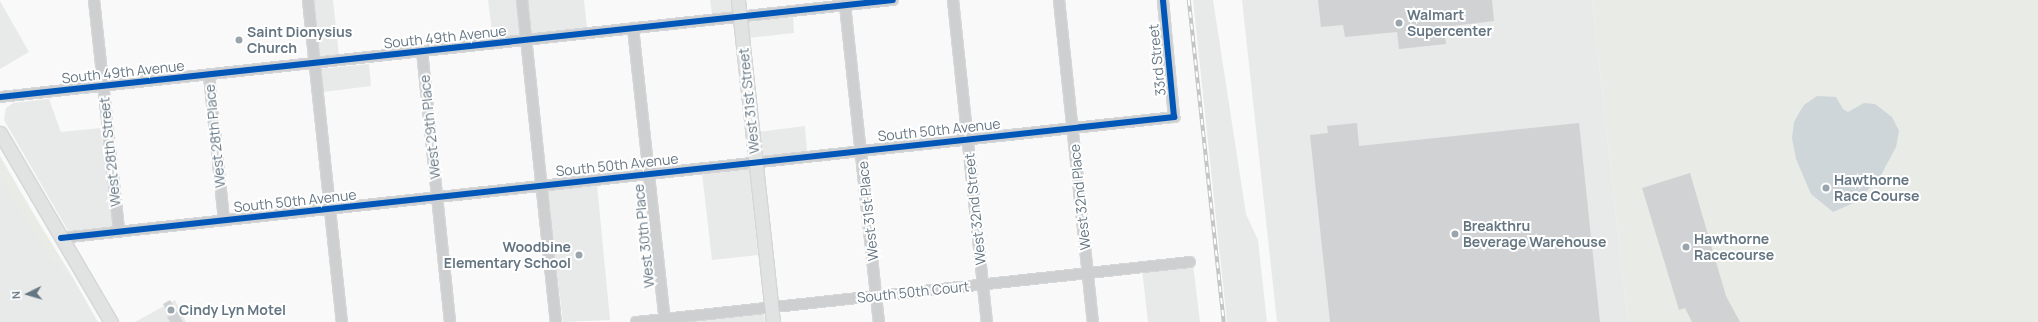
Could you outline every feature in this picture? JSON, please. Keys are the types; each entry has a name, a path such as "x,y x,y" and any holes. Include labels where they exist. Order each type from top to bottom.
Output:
{"main road":[{"name":"West 31st Street","path":"738,0 773,322"},
{"path":"0,133 111,322"}],"street":[{"name":"West 28th Street","path":"94,0 119,232"},
{"path":"308,0 342,322"},
{"path":"522,0 556,322"},
{"name":"South 49th Avenue","path":"0,97 893,0"},
{"name":"West 32nd Street","path":"953,0 987,322"},
{"name":"West 32nd Place","path":"1060,0 1093,322"},
{"name":"33rd Street","path":"1162,0 1174,117"},
{"name":"West 31st Place","path":"845,5 862,151 879,322"},
{"name":"West 30th Place","path":"633,28 665,321"},
{"name":"West 29th Place","path":"422,51 450,322"},
{"name":"West 28th Place","path":"209,74 224,220"},
{"name":"South 50th Avenue","path":"61,238 1174,117"},
{"name":"South 50th Court","path":"636,322 665,321 876,296 1190,262"}],"shaded area":[{"path":"312,0 333,0 339,56 318,58"},
{"path":"488,0 517,0 521,35 493,39"},
{"path":"526,0 584,0 587,28 530,35"},
{"path":"710,0 731,0 732,12 712,14"},
{"path":"1193,0 1213,0 1246,214 1258,240 1267,322 1227,322"},
{"path":"1242,0 1592,0 1628,322 1277,322"},
{"name":"Hawthorne Race Course","path":"1592,0 2038,0 2038,322 1628,322"},
{"path":"0,1 29,52 0,69"},
{"path":"793,16 794,33 748,38 746,21"},
{"path":"369,64 371,86 323,92 320,69"},
{"path":"1817,96 1836,97 1843,109 1848,112 1864,103 1875,104 1892,117 1899,131 1896,147 1881,175 1858,201 1833,212 1811,194 1796,159 1792,138 1794,122 1799,113 1804,105"},
{"path":"49,99 61,132 101,128 113,229 70,234 4,120 6,108 13,103"},
{"path":"805,126 807,152 761,157 758,132"},
{"path":"0,156 73,278 56,259 53,260 20,210 0,176"},
{"path":"749,167 758,255 712,260 702,173"},
{"path":"0,176 53,260 56,259 73,278 98,322 0,322"},
{"name":"Woodbine Elementary School","path":"597,184 610,320 563,322 547,189"},
{"path":"1193,264 1200,322 1148,322 1142,269"},
{"path":"175,300 186,322 135,322"},
{"path":"764,313 765,322 685,322"}],"building":[{"name":"Walmart Supercenter","path":"1318,0 1492,0 1494,21 1444,27 1446,44 1399,49 1397,32 1345,37 1343,25 1321,27"},
{"name":"Breakthru Beverage Warehouse","path":"1357,123 1359,146 1579,123 1600,322 1330,322 1310,135 1328,133 1327,126"},
{"name":"Hawthorne Racecourse","path":"1690,173 1726,296 1740,322 1692,322 1685,308 1679,310 1642,188"},
{"name":"Cindy Lyn Motel","path":"170,300 183,322 170,322 167,317 170,316 163,304"}],"railway":[{"path":"1189,0 1224,322"}],"cycle path":[{"path":"0,97 893,0"},
{"path":"61,238 1174,117 1163,0"}],"place":[{"name":"Walmart Supercenter","path":"1399,23"},
{"name":"Saint Dionysius Church","path":"239,40"},
{"name":"Hawthorne Race Course","path":"1826,188"},
{"name":"Breakthru Beverage Warehouse","path":"1455,234"},
{"name":"Hawthorne Racecourse","path":"1686,247"},
{"name":"Woodbine Elementary School","path":"579,255"},
{"name":"Cindy Lyn Motel","path":"171,310"}]}
